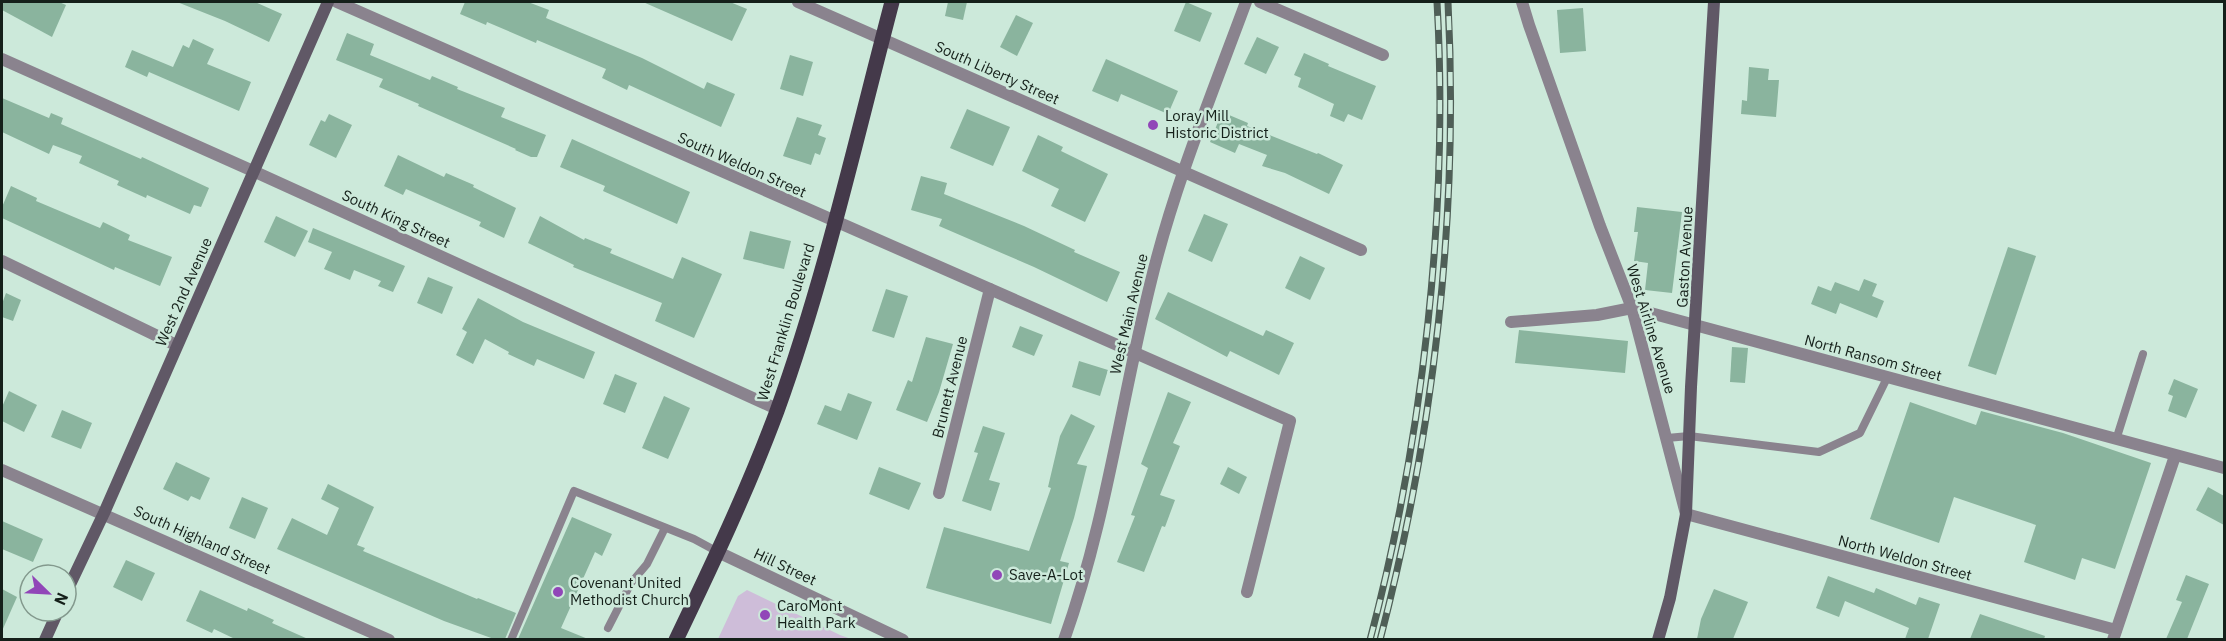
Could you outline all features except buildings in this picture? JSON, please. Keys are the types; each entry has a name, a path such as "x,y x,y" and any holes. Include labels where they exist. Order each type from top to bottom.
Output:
{"main road":[{"name":"West Franklin Boulevard","path":"676,639 718,552 777,410 835,222 892,2"}],"street":[{"name":"West 2nd Avenue","path":"78,568 328,2"},
{"name":"South Weldon Street","path":"337,2 1136,352"},
{"name":"South Liberty Street","path":"798,2 1361,250"},
{"name":"West Main Avenue","path":"1064,639 1104,506 1150,282 1183,173 1246,2"},
{"path":"1260,2 1383,55"},
{"name":"West Airline Avenue","path":"1522,2 1528,25 1596,215 1632,308 1686,514 1670,598 1658,639"},
{"name":"Gaston Avenue","path":"1686,514 1714,2"},
{"name":"South King Street","path":"2,59 777,410"},
{"path":"2,261 176,345"},
{"name":"Brunett Avenue","path":"939,493 990,289"},
{"name":"North Ransom Street","path":"1511,322 1598,315 1632,308 2224,468"},
{"path":"1136,352 1290,422 1247,592"},
{"path":"2114,635 2175,456"},
{"name":"South Highland Street","path":"2,470 389,639"},
{"name":"North Weldon Street","path":"1686,514 2114,635"},
{"name":"Hill Street","path":"718,552 903,639"},
{"path":"45,639 52,623"}],"lane":[{"path":"2116,440 2143,354"},
{"path":"1667,438 1689,436 1819,452 1860,433 1887,378"},
{"path":"511,639 574,491 718,552"},
{"path":"608,628 631,583 647,564 665,528"}],"shaded area":[{"name":"CaroMont Health Park","path":"747,590 851,639 718,639 738,596"}],"railway":[{"path":"1370,640 1405,485 1428,323 1439,160 1440,80 1437,2"},
{"path":"1380,640 1415,483 1438,323 1446,243 1450,162 1448,2"}],"place":[{"name":"Loray Mill Historic District","path":"1153,125"},
{"name":"Save-A-Lot","path":"997,575"},
{"name":"Covenant United Methodist Church","path":"558,592"},
{"name":"CaroMont Health Park","path":"765,615"}]}
